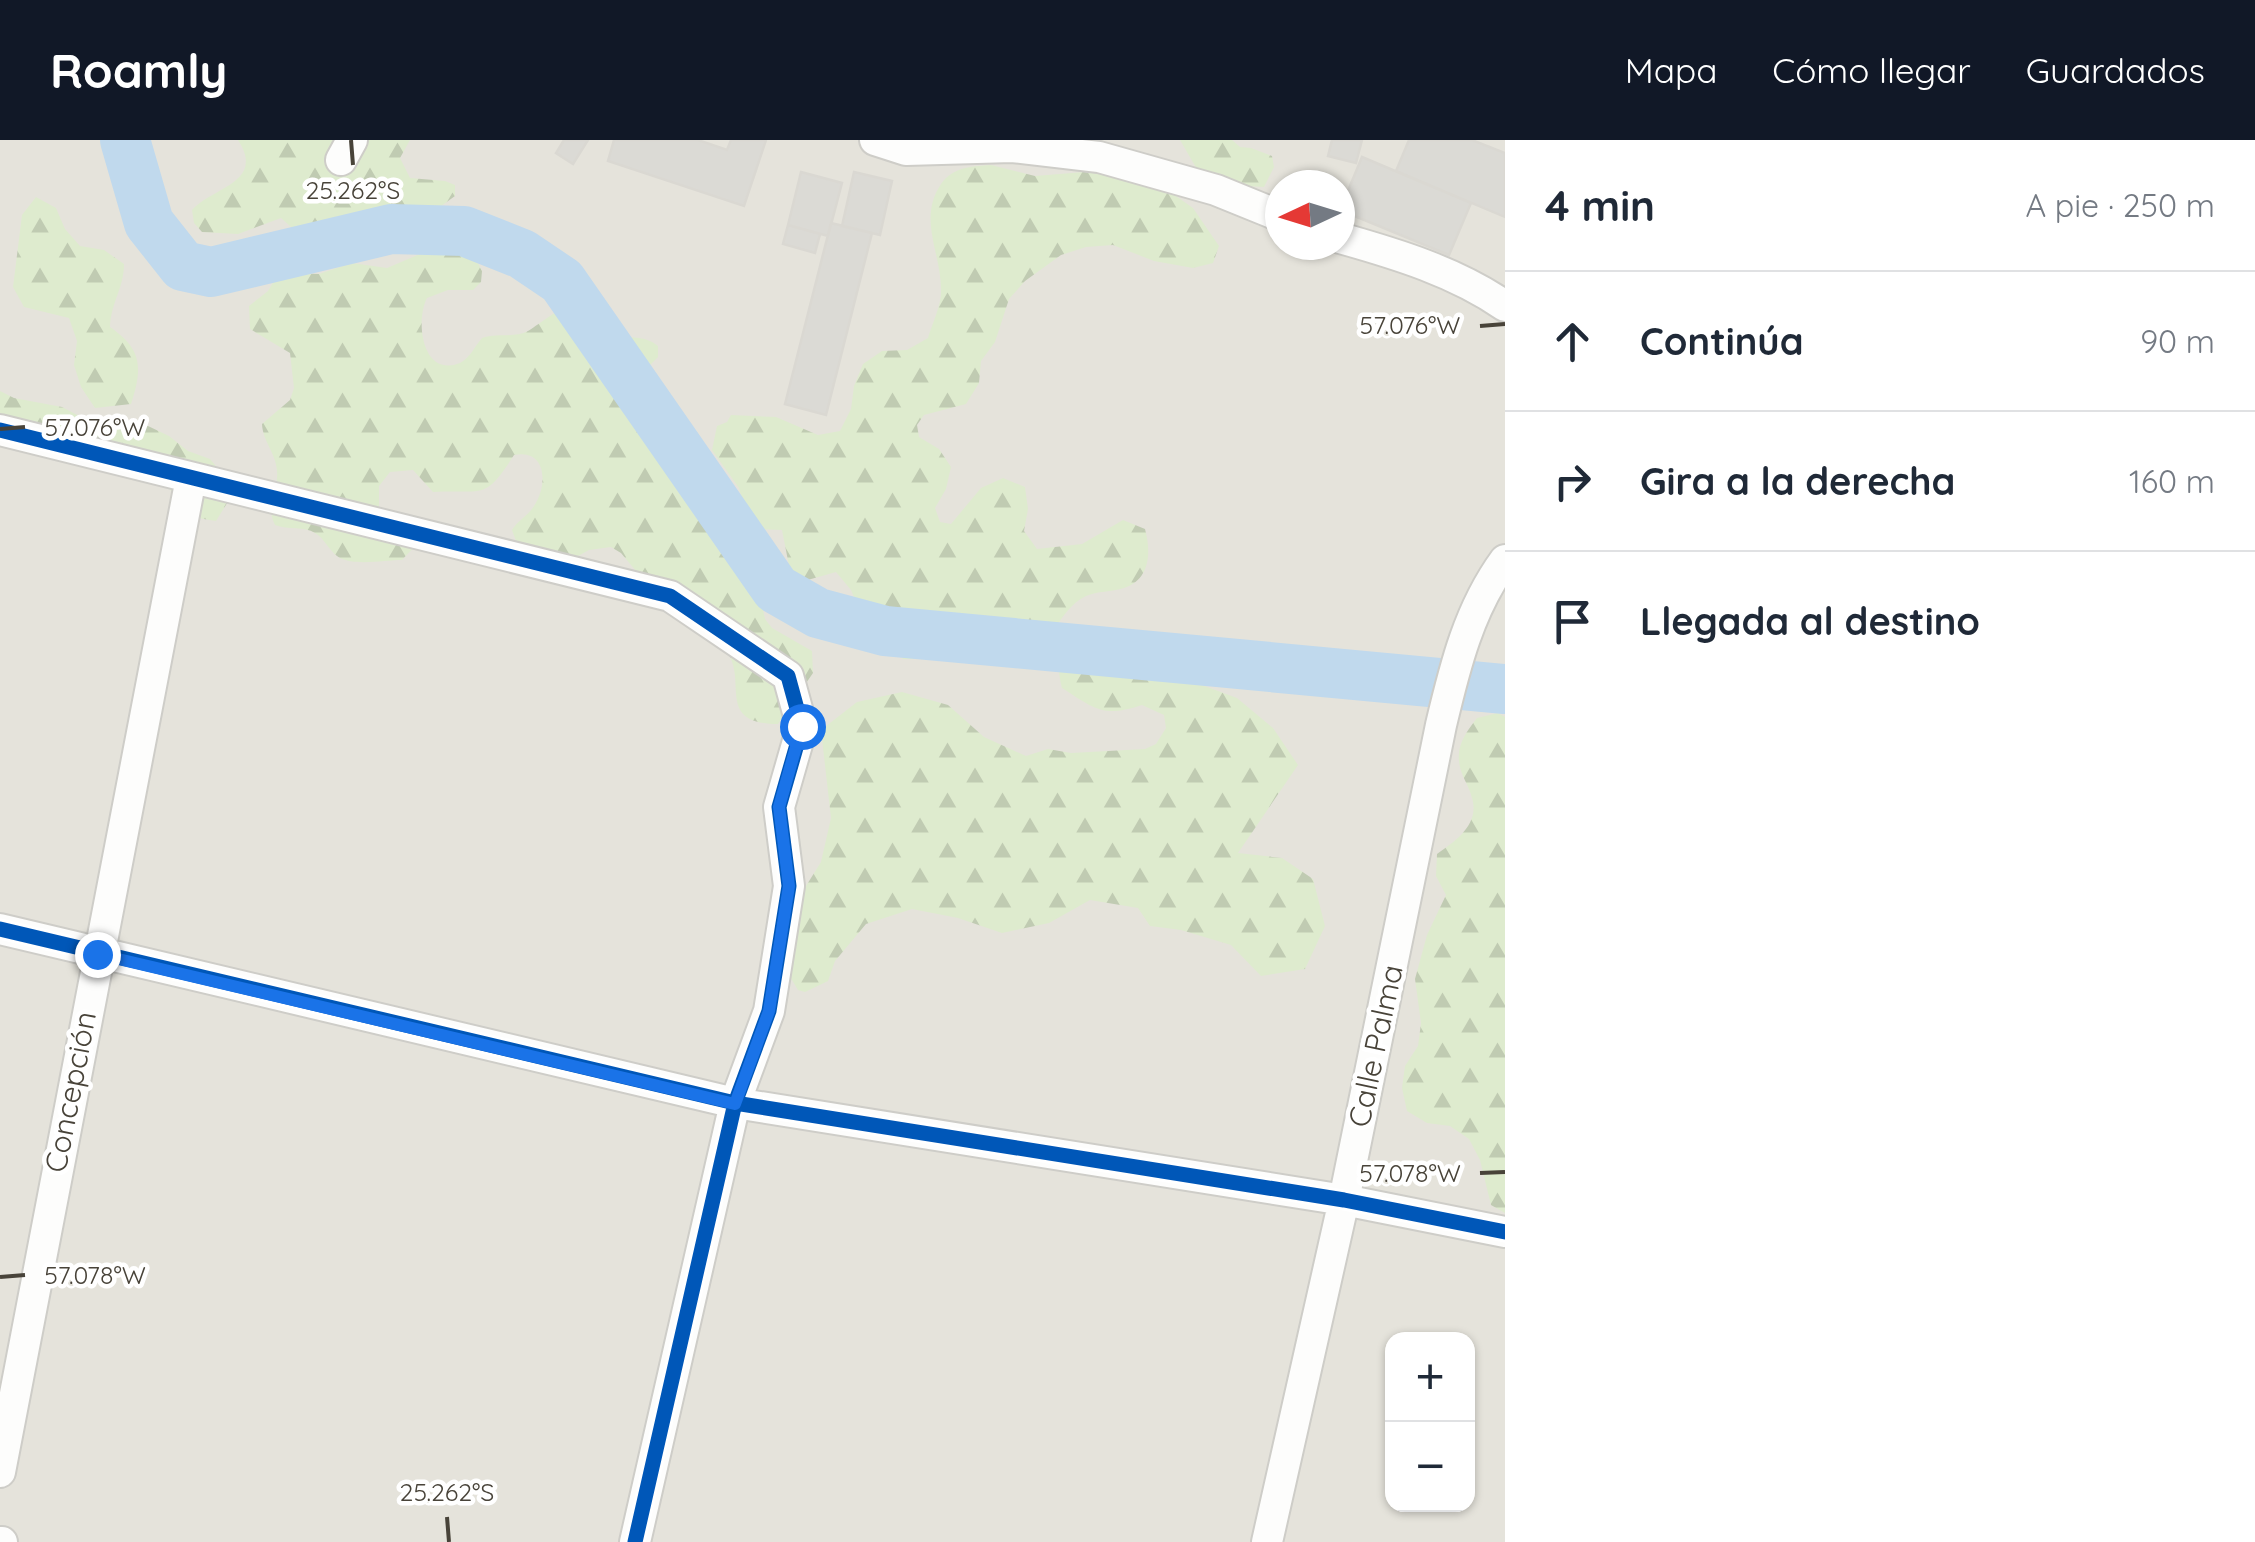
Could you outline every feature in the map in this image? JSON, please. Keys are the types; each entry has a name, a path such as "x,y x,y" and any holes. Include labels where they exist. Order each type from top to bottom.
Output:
{"street":[{"path":"875,140 906,150 1012,147 1098,157 1216,190 1265,210"},
{"path":"1355,242 1428,267 1481,290 1505,306"},
{"path":"0,430 670,596 788,676 802,726 779,807 789,886 769,1011 735,1104 635,1542"},
{"name":"Concepción","path":"0,1472 190,478"},
{"name":"Calle Palma","path":"1267,1542 1344,1200 1459,650 1486,585 1505,560"},
{"path":"0,928 735,1104 1344,1200 1505,1232"}],"shaded area":[{"path":"0,140 1505,140 1505,1542 0,1542"}],"green space":[{"path":"238,140 410,140 400,158 410,178 455,185 455,196 437,209 395,215 384,236 351,231 319,239 310,233 298,233 281,218 238,234 202,232 194,223 192,210 241,175 245,154"},
{"path":"1180,140 1232,140 1240,147 1272,156 1274,167 1265,170 1264,187 1230,185 1198,171"},
{"path":"991,165 1035,176 1084,172 1132,178 1173,194 1193,208 1219,246 1213,263 1193,268 1154,261 1113,245 1086,247 1061,255 1025,281 1009,299 995,342 981,361 979,383 966,404 924,415 917,425 919,437 939,449 951,467 946,489 935,508 940,522 951,524 981,488 1003,478 1025,487 1028,509 1024,531 1037,549 1082,544 1123,520 1145,529 1148,555 1140,578 1124,588 1081,599 1053,631 989,647 959,640 933,656 903,659 888,641 881,618 860,611 851,590 836,572 804,581 791,576 782,530 759,529 745,511 739,488 712,450 717,426 727,422 731,415 776,417 818,435 840,431 851,409 854,386 863,364 882,351 907,350 928,338 941,297 931,211 941,184 957,171"},
{"path":"36,197 56,208 65,229 80,246 104,250 124,264 110,327 128,343 137,360 131,404 95,408 81,387 74,365 77,341 69,318 24,307 13,287 22,215"},
{"path":"455,253 477,261 482,271 481,282 473,290 448,290 427,298 422,333 430,355 437,362 460,363 482,338 523,333 571,307 588,312 613,334 658,346 658,357 634,381 660,442 688,459 746,530 765,619 772,628 812,651 813,673 778,724 758,722 746,717 739,708 732,662 723,648 688,627 670,581 636,571 611,547 589,550 569,561 557,561 538,547 516,541 512,530 532,509 541,489 542,470 533,457 514,455 489,487 473,491 433,492 413,470 390,472 379,486 379,508 417,544 402,560 343,559 315,533 275,525 271,507 277,470 262,424 290,400 294,388 290,353 250,329 249,306 283,273 319,274 352,263 387,268 420,254"},
{"path":"0,391 14,398 62,407 104,429 148,426 188,451 210,459 226,478 229,500 216,521 204,519 190,513 166,486 150,477 86,468 0,436"},
{"path":"1110,628 1191,681 1237,698 1273,728 1298,765 1238,853 1282,858 1313,879 1325,926 1305,969 1261,976 1231,945 1181,930 1150,926 1138,908 1090,900 1049,923 1002,933 958,918 912,909 866,924 835,961 828,981 805,992 798,990 786,970 796,902 821,862 831,818 821,730 857,702 902,692 948,705 984,737 1026,756 1048,749 1071,753 1145,749 1156,744 1166,728 1164,715 1142,705 1118,711 1100,709 1062,688 1059,661 1066,643 1083,632"},
{"path":"1498,713 1505,717 1505,1213 1491,1205 1480,1160 1469,1139 1450,1126 1427,1123 1407,1111 1402,1088 1405,1066 1418,1046 1421,1023 1415,979 1427,935 1446,895 1436,876 1437,854 1459,837 1473,816 1472,798 1460,766 1460,749 1477,718"}],"building":[{"path":"564,140 588,140 573,164 556,153"},
{"path":"614,140 698,140 727,150 731,140 766,140 744,206 608,161"},
{"path":"1332,140 1362,140 1356,163 1328,156"},
{"path":"1409,140 1472,140 1505,153 1505,217 1396,171"},
{"path":"1362,157 1471,203 1449,255 1355,216 1355,174"},
{"path":"801,172 842,183 828,236 788,225"},
{"path":"854,172 892,181 880,235 842,226"},
{"path":"831,223 872,233 826,415 785,404"},
{"path":"788,225 820,234 815,253 783,244"}],"waterway":[{"path":"125,140 149,223 183,266 211,272 391,229 464,231 522,254 562,281 776,589 818,613 885,631 1505,689"}],"cycle path":[{"path":"0,430 670,596 788,676 802,727 779,807 789,886 769,1011 735,1103 635,1542"},
{"path":"0,929 735,1103 1344,1200 1505,1232"}],"route":[{"path":"97,954 735,1104 769,1011 789,886 779,807 802,726"}]}
